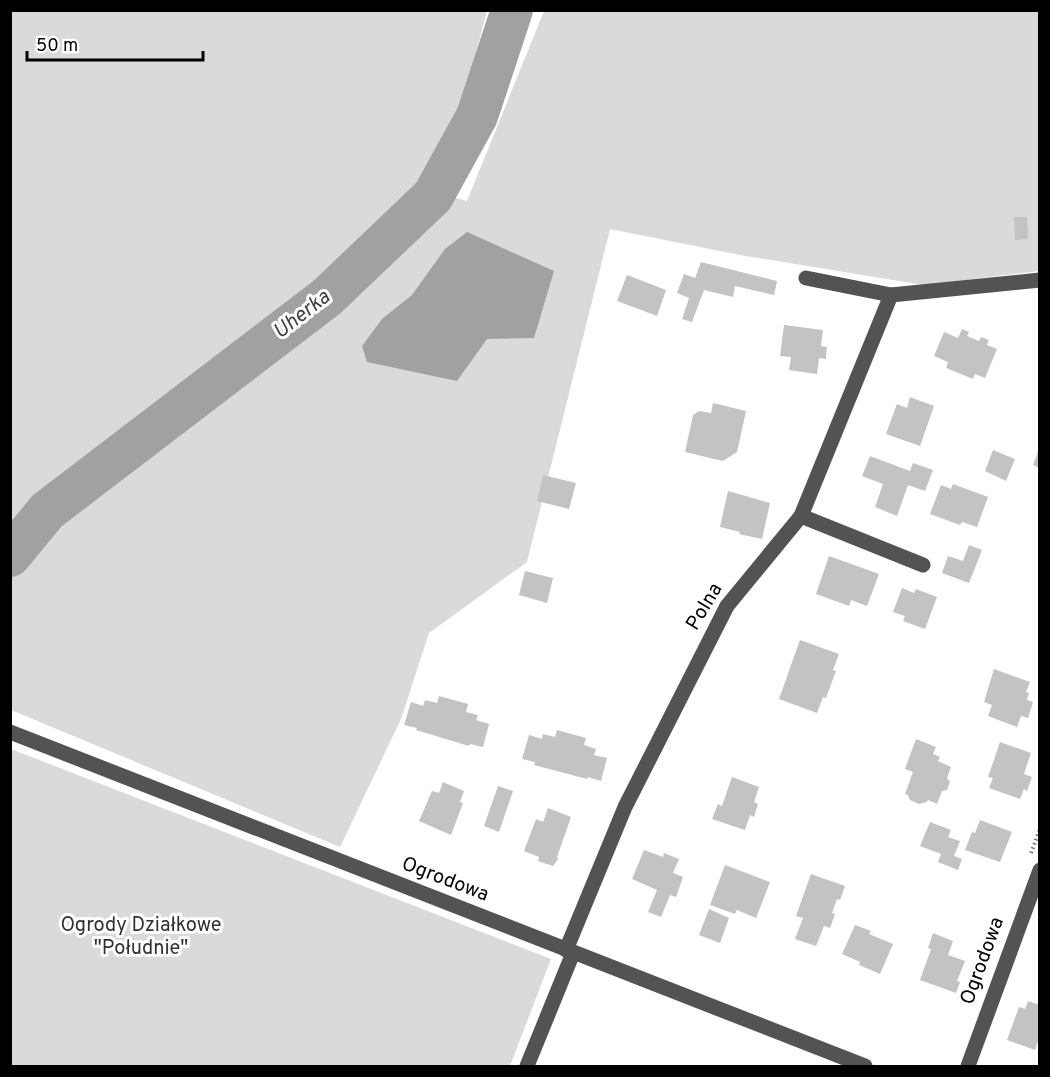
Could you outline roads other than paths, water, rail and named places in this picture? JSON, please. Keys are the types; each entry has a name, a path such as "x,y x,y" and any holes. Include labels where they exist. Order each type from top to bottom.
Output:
{"street":[{"path":"806,278 891,295 1040,280"},
{"name":"Polna","path":"527,1066 625,807 727,606 801,516 891,295"},
{"path":"801,516 923,565"},
{"name":"Ogrodowa","path":"10,732 865,1066"},
{"name":"Ogrodowa","path":"968,1066 1040,870"}],"waterway":[{"name":"Uherka","path":"10,556 47,511 327,297 433,196 477,116 512,10"}],"park label":[{"name":"Ogrody Działkowe \"Południe\"","path":"141,938"}]}
